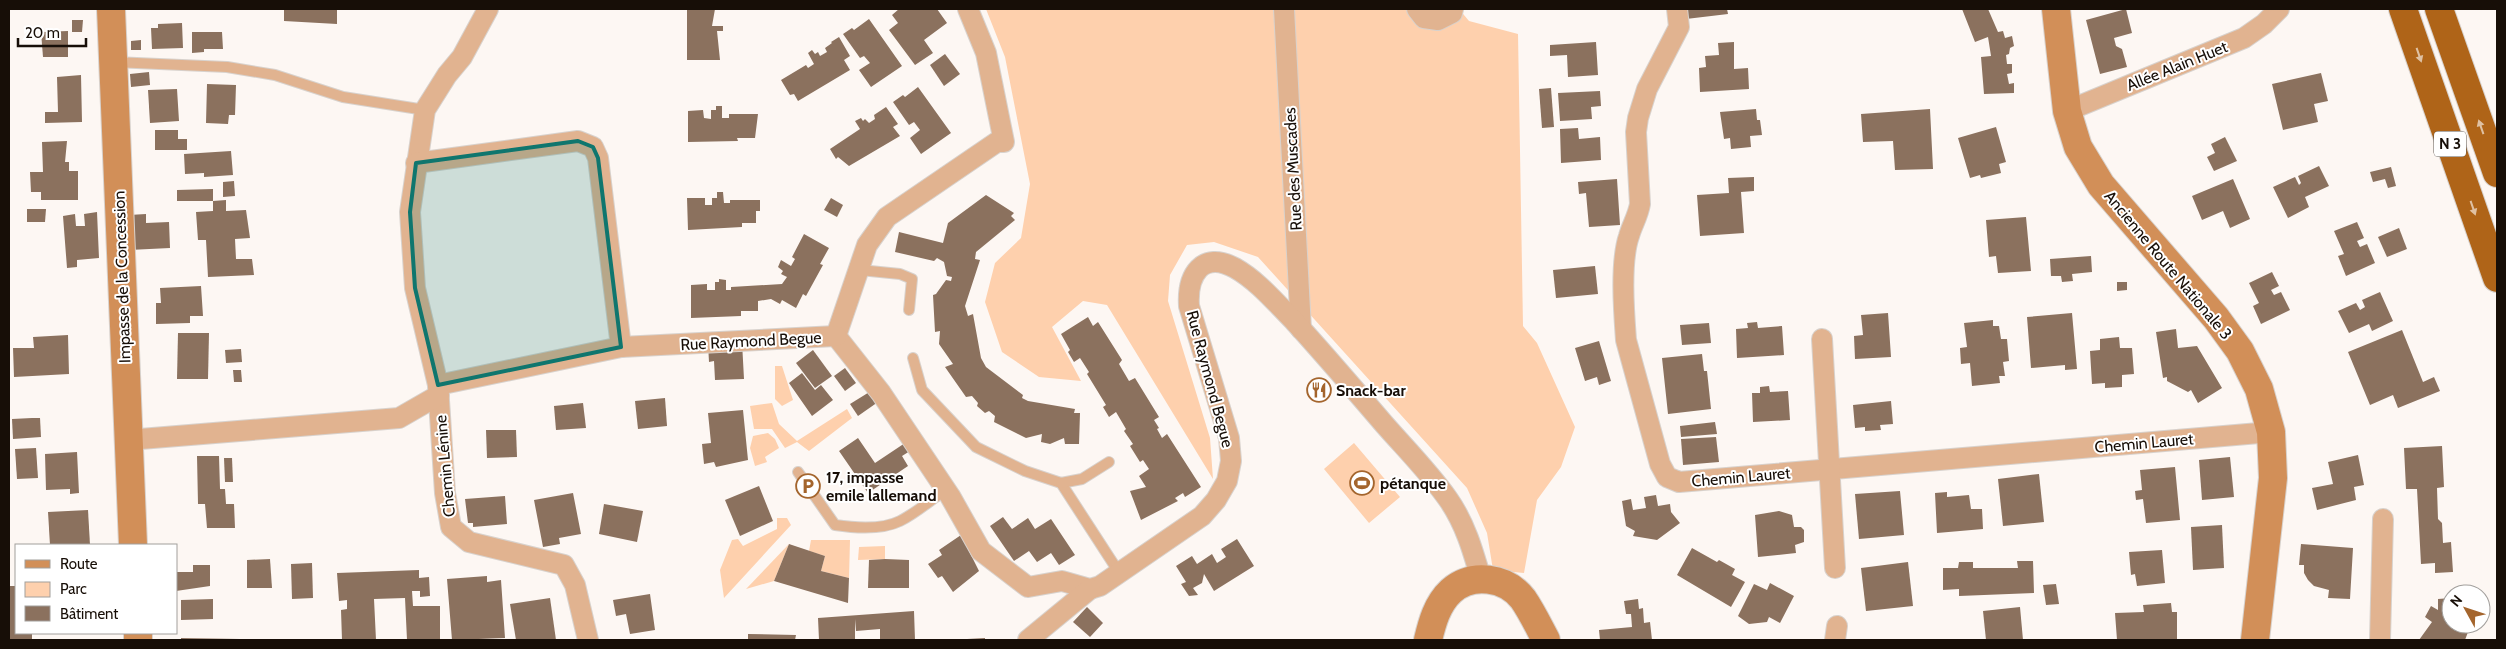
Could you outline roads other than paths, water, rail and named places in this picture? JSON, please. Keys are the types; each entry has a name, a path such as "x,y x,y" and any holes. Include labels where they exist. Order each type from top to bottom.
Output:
{"highway":[{"name":"N 3","path":"2403,9 2497,278"},
{"name":"N 3","path":"2439,9 2497,173"}],"main road":[{"name":"Impasse de la Concession","path":"111,9 133,544"},
{"name":"Ancienne Route Nationale 3","path":"2056,9 2066,111 2078,147 2101,185 2216,318 2240,351 2259,389 2271,432 2274,478 2255,640"},
{"path":"1428,640 1439,606 1451,591 1466,582 1481,579 1498,581 1523,599 1546,640"}],"street":[{"path":"425,110 447,75 462,56 488,9"},
{"path":"836,336 867,245 887,217 997,142 1004,142 986,53 968,9"},
{"name":"Rue des Muscades","path":"1284,9 1301,329"},
{"path":"1417,9 1424,18 1438,20 1452,14 1453,9"},
{"name":"Chemin Lauret","path":"1677,9 1679,27 1647,90 1638,118 1636,132 1639,215 1629,235 1625,258 1626,340 1660,464 1667,477 1679,482 2271,432"},
{"name":"Allée Alain Huet","path":"2066,111 2244,38 2264,24 2279,9"},
{"name":"Chemin Lénine","path":"425,110 410,212 415,288 438,390 445,493 451,526 469,542 564,565 575,585 588,640"},
{"path":"416,164 578,141 593,146 598,158 621,347"},
{"name":"Rue Raymond Begue","path":"128,440 399,418 438,390 621,347 836,336 881,393 945,490 981,551 1028,587 1062,582 1090,589 1100,586 1120,574 1202,516 1216,500 1230,471 1229,438 1189,306 1188,291 1191,277 1199,268 1215,262 1234,267 1267,293 1301,329 1448,499 1468,535 1481,579"},
{"path":"1822,339 1835,568"},
{"path":"2380,640 2382,519"},
{"path":"1028,640 1090,589"}],"lane":[{"path":"114,62 227,67 274,74 343,97 425,110"},
{"path":"860,270 900,274 912,279 909,310"},
{"path":"913,358 922,390 976,447 1025,471 1061,483 1082,479 1109,462"},
{"path":"798,472 835,526 849,528 875,527 899,521 945,490"},
{"path":"1061,483 1120,574"}],"place":[{"name":"Snack-bar","path":"1319,390"},
{"name":"pétanque","path":"1362,483"},
{"name":"17, impasse emile lallemand","path":"808,486"}]}
